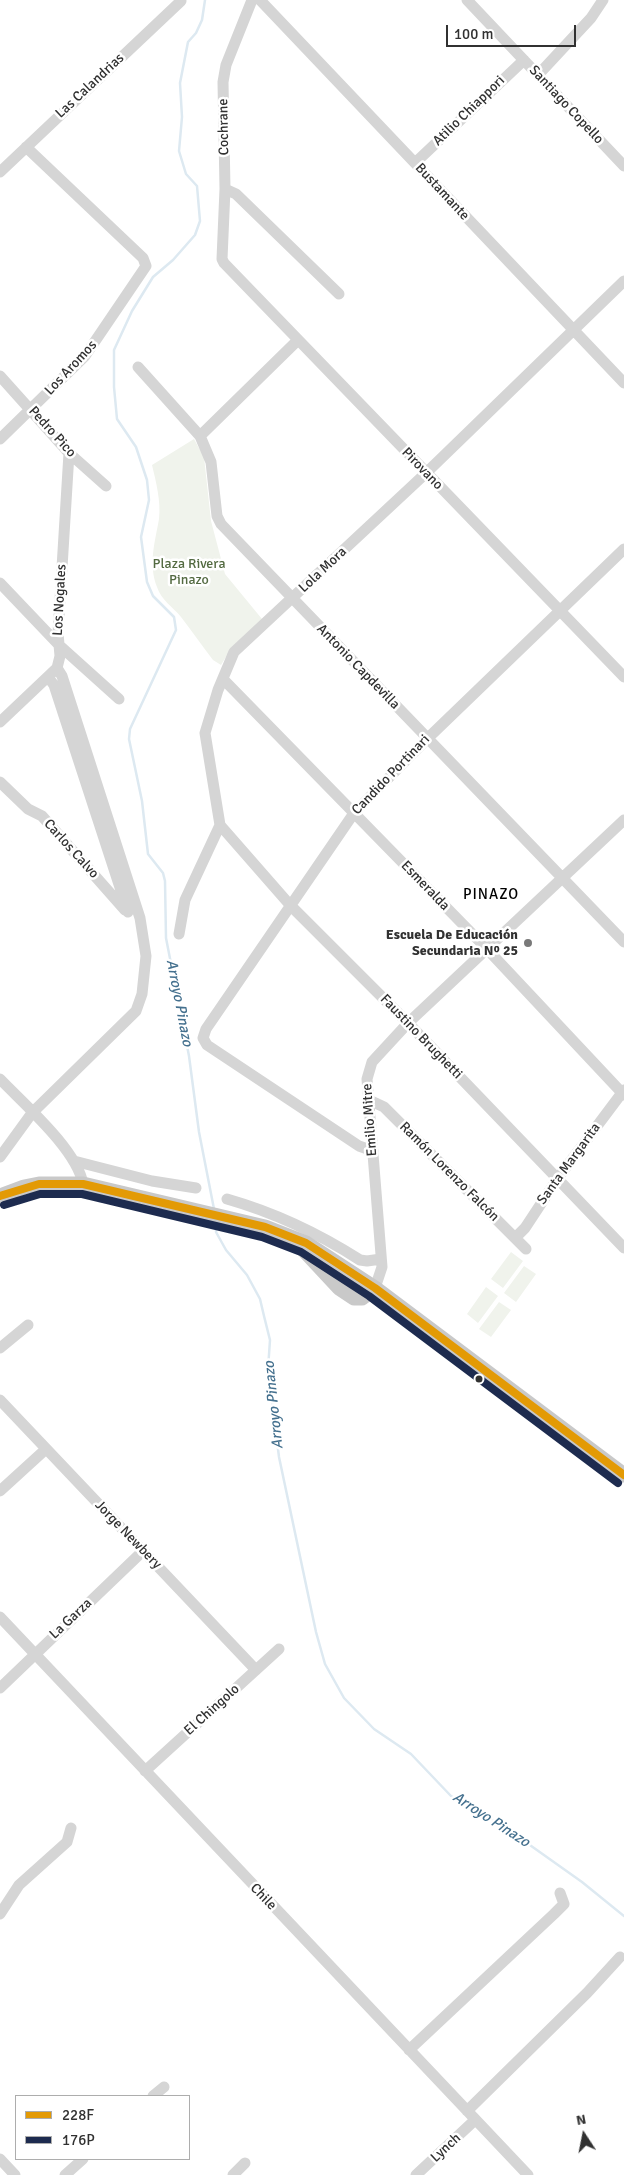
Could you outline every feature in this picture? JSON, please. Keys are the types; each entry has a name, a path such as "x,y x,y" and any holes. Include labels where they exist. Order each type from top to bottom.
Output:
{"main road":[{"path":"0,1196 24,1187 39,1184 83,1184 226,1218 291,1236 328,1255 375,1288 624,1475"},
{"path":"291,1236 347,1294 362,1298 375,1288"}],"street":[{"name":"Cochrane","path":"222,259 226,189 225,72 252,0"},
{"name":"Bustamante","path":"260,0 624,383"},
{"name":"Santiago Copello","path":"467,0 624,166"},
{"path":"538,74 591,18 602,0"},
{"name":"Las Calandrias","path":"0,172 180,1"},
{"name":"Atilio Chiappori","path":"415,163 524,60"},
{"name":"Los Aromos","path":"0,439 31,410 96,342 146,266 145,262 26,147"},
{"path":"226,189 236,194 339,294"},
{"name":"Pirovano","path":"222,259 425,474 624,677"},
{"name":"Lola Mora","path":"220,825 205,733 234,652 425,474 572,329 624,281"},
{"path":"200,436 298,340"},
{"name":"Antonio Capdevilla","path":"138,367 200,436 211,462 217,516 221,524 624,942"},
{"name":"Pedro Pico","path":"0,376 69,453 106,486"},
{"name":"Los Nogales","path":"57,668 60,656 69,453"},
{"name":"Candido Portinari","path":"373,1151 359,1146 286,1099 207,1045 202,1038 206,1029 354,812 624,549"},
{"path":"0,583 59,645 119,700"},
{"path":"0,722 57,668 62,676 140,918 146,956 142,994 136,1011 32,1113 0,1157"},
{"path":"48,677 54,685 128,912"},
{"name":"Esmeralda","path":"223,679 487,949 623,1093"},
{"name":"Carlos Calvo","path":"0,782 28,809 42,816 97,876 109,894 128,912 140,918"},
{"name":"Emilio Mitre","path":"375,1288 381,1276 381,1259 367,1079 372,1062 408,1023 624,820"},
{"path":"179,934 185,900 220,825"},
{"name":"Faustino Brughetti","path":"220,825 290,905 408,1023 624,1248"},
{"path":"0,1079 74,1161 81,1173 83,1184"},
{"name":"Santa Margarita","path":"515,1238 525,1228 558,1178 623,1093"},
{"name":"Ramón Lorenzo Falcón","path":"369,1100 384,1107 526,1249"},
{"path":"74,1161 152,1181 196,1188"},
{"path":"227,1199 268,1211 298,1224 360,1260 381,1259"},
{"path":"0,1348 28,1325"},
{"name":"Jorge Newbery","path":"0,1400 256,1670"},
{"path":"0,1492 46,1449"},
{"name":"La Garza","path":"0,1688 143,1551"},
{"name":"Chile","path":"0,1617 528,2175"},
{"name":"El Chingolo","path":"145,1771 279,1649"},
{"path":"0,1914 19,1885 67,1842 71,1828"},
{"path":"408,2050 564,1904 560,1892"},
{"path":"466,2111 587,1993 620,1957"},
{"path":"154,2095 164,2087"},
{"name":"Lynch","path":"416,2175 475,2120"},
{"path":"0,2159 15,2175"},
{"path":"65,2175 82,2160"},
{"path":"233,2175 245,2163"}],"green space":[{"name":"Plaza Rivera Pinazo","path":"194,439 204,457 211,521 225,574 262,619 232,647 221,665 213,660 181,617 161,596 153,570 153,553 159,519 159,505 152,465"},
{"path":"511,1252 523,1261 503,1288 491,1279"},
{"path":"524,1266 536,1274 516,1302 504,1293"},
{"path":"486,1287 498,1296 478,1323 467,1314"},
{"path":"499,1302 511,1310 491,1337 479,1329"}],"waterway":[{"name":"Arroyo Pinazo","path":"205,0 202,20 196,33 188,42 180,83 182,117 179,151 186,174 197,186 200,221 195,235 173,260 153,277 132,311 114,350 114,387 117,419 136,447 147,480 149,500 141,537 147,582 153,596 174,617 176,630 130,729 129,739 142,801 148,854 163,873 165,881 166,938 189,1056 199,1132 214,1209"},
{"name":"Arroyo Pinazo","path":"216,1222 216,1232 226,1250 247,1275 260,1299 270,1340 268,1369 279,1457 316,1632 325,1664 344,1698 374,1729 411,1754 451,1796 481,1812 527,1843 582,1882 624,1916"}],"transit line":[{"name":"228F","path":"0,1196 39,1184 83,1184 265,1227 306,1243 375,1288 624,1475"},
{"name":"176P","path":"4,1205 40,1194 82,1194 262,1237 301,1252 369,1296 618,1483"}],"place":[{"name":"Escuela De Educación Secundaria Nº 25","path":"528,943"}],"district":[{"name":"PINAZO","path":"491,895"}]}
